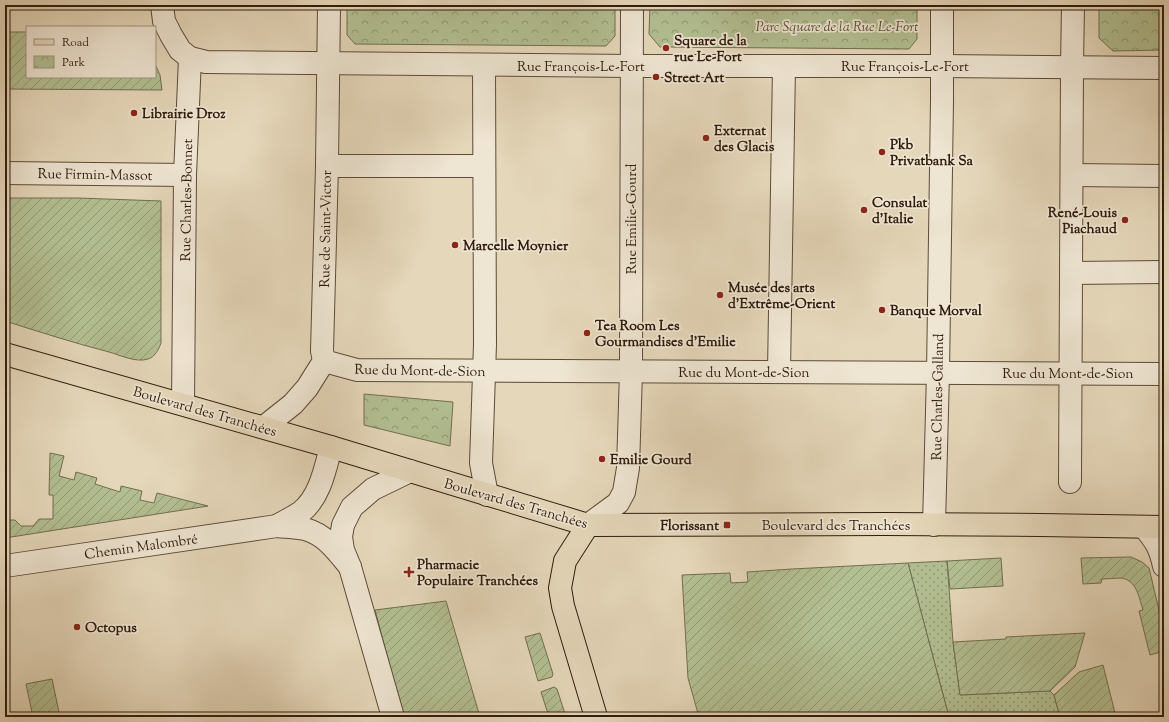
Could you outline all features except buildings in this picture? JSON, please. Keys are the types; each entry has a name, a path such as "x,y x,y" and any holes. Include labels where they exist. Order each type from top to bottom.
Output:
{"main road":[{"name":"Boulevard des Tranchées","path":"5,354 264,427 588,526 884,524 1154,527"},
{"path":"588,526 565,561 560,588 563,606 596,717"}],"street":[{"path":"162,5 164,21 171,35 180,50 190,58"},
{"name":"Rue de Saint-Victor","path":"324,362 322,351 327,166 329,5"},
{"name":"Rue Emilie-Gourd","path":"588,526 618,503 624,492 628,468 631,372 632,5"},
{"name":"Rue Charles-Galland","path":"934,525 938,373 942,5"},
{"path":"1070,482 1073,5"},
{"name":"Rue François-Le-Fort","path":"190,58 206,62 484,65 1164,68"},
{"name":"Rue Charles-Bonnet","path":"183,404 185,175 190,58"},
{"path":"484,65 484,372 481,462 486,495"},
{"path":"779,372 784,66"},
{"path":"327,166 484,166"},
{"name":"Rue Firmin-Massot","path":"5,173 185,175"},
{"path":"1072,175 1164,176"},
{"path":"1071,273 1164,272"},
{"path":"264,427 293,404 307,388 324,362"},
{"name":"Rue du Mont-de-Sion","path":"324,362 357,370 484,372 1164,374"},
{"name":"Chemin Malombré","path":"276,526 301,512 310,504 321,479 331,447"},
{"path":"393,717 350,567 343,550 342,525 352,507 373,489 410,471"},
{"name":"Chemin Malombré","path":"5,566 276,526 304,529 316,534 330,543 350,567"},
{"path":"1154,527 1155,540 1161,553 1164,566"}],"green space":[{"path":"347,5 615,5 615,36 606,46 355,44 347,35"},
{"name":"Parc Square de la Rue Le-Fort","path":"650,5 917,5 917,39 909,49 660,47 649,34"},
{"path":"1099,5 1164,5 1164,50 1113,51 1099,38"},
{"path":"5,32 26,32 26,78 156,78 156,66 160,75 162,90 5,89"},
{"path":"5,198 78,198 161,201 161,343 155,355 143,360 128,358 5,321"},
{"path":"364,394 453,402 450,446 364,425"},
{"path":"50,453 64,456 59,476 74,480 76,472 97,478 95,484 120,492 121,486 142,491 140,500 154,503 157,493 208,506 5,538 5,520 15,520 21,526 33,526 39,519 53,519 53,495 49,495"},
{"path":"1131,557 1142,562 1149,568 1164,631 1164,651 1150,655 1139,611 1143,610 1136,590 1131,582 1126,579 1119,578 1102,579 1101,583 1083,584 1081,558"},
{"path":"1001,558 1003,586 950,589 947,561"},
{"path":"947,561 953,642 960,695 1050,691 1054,695 1060,717 949,717 908,563"},
{"path":"908,563 949,717 699,717 688,678 682,575 730,573 731,583 748,582 747,572"},
{"path":"446,601 480,717 401,717 393,678 375,610"},
{"path":"540,633 553,674 552,677 538,681 525,637"},
{"path":"1085,633 1075,667 1050,691 960,695 953,642 1006,639 1006,637"},
{"path":"1103,665 1116,717 1060,717 1054,695 1079,672"},
{"path":"52,679 60,717 33,717 26,684"},
{"path":"554,687 557,689 566,717 549,717 541,692"}],"place":[{"name":"Square de la rue Le-Fort","path":"666,48"},
{"name":"Street Art","path":"656,77"},
{"name":"Librairie Droz","path":"134,113"},
{"name":"Externat des Glacis","path":"706,138"},
{"name":"Pkb Privatbank Sa","path":"882,152"},
{"name":"Consulat d'Italie","path":"864,210"},
{"name":"René-Louis Piachaud","path":"1125,220"},
{"name":"Marcelle Moynier","path":"455,245"},
{"name":"Musée des arts d'Extrême-Orient","path":"720,295"},
{"name":"Banque Morval","path":"882,310"},
{"name":"Tea Room Les Gourmandises d'Emilie","path":"587,333"},
{"name":"Emilie Gourd","path":"602,459"},
{"name":"Florissant","path":"727,525"},
{"name":"Pharmacie Populaire Tranchées","path":"409,572"},
{"name":"Octopus","path":"77,627"}]}
